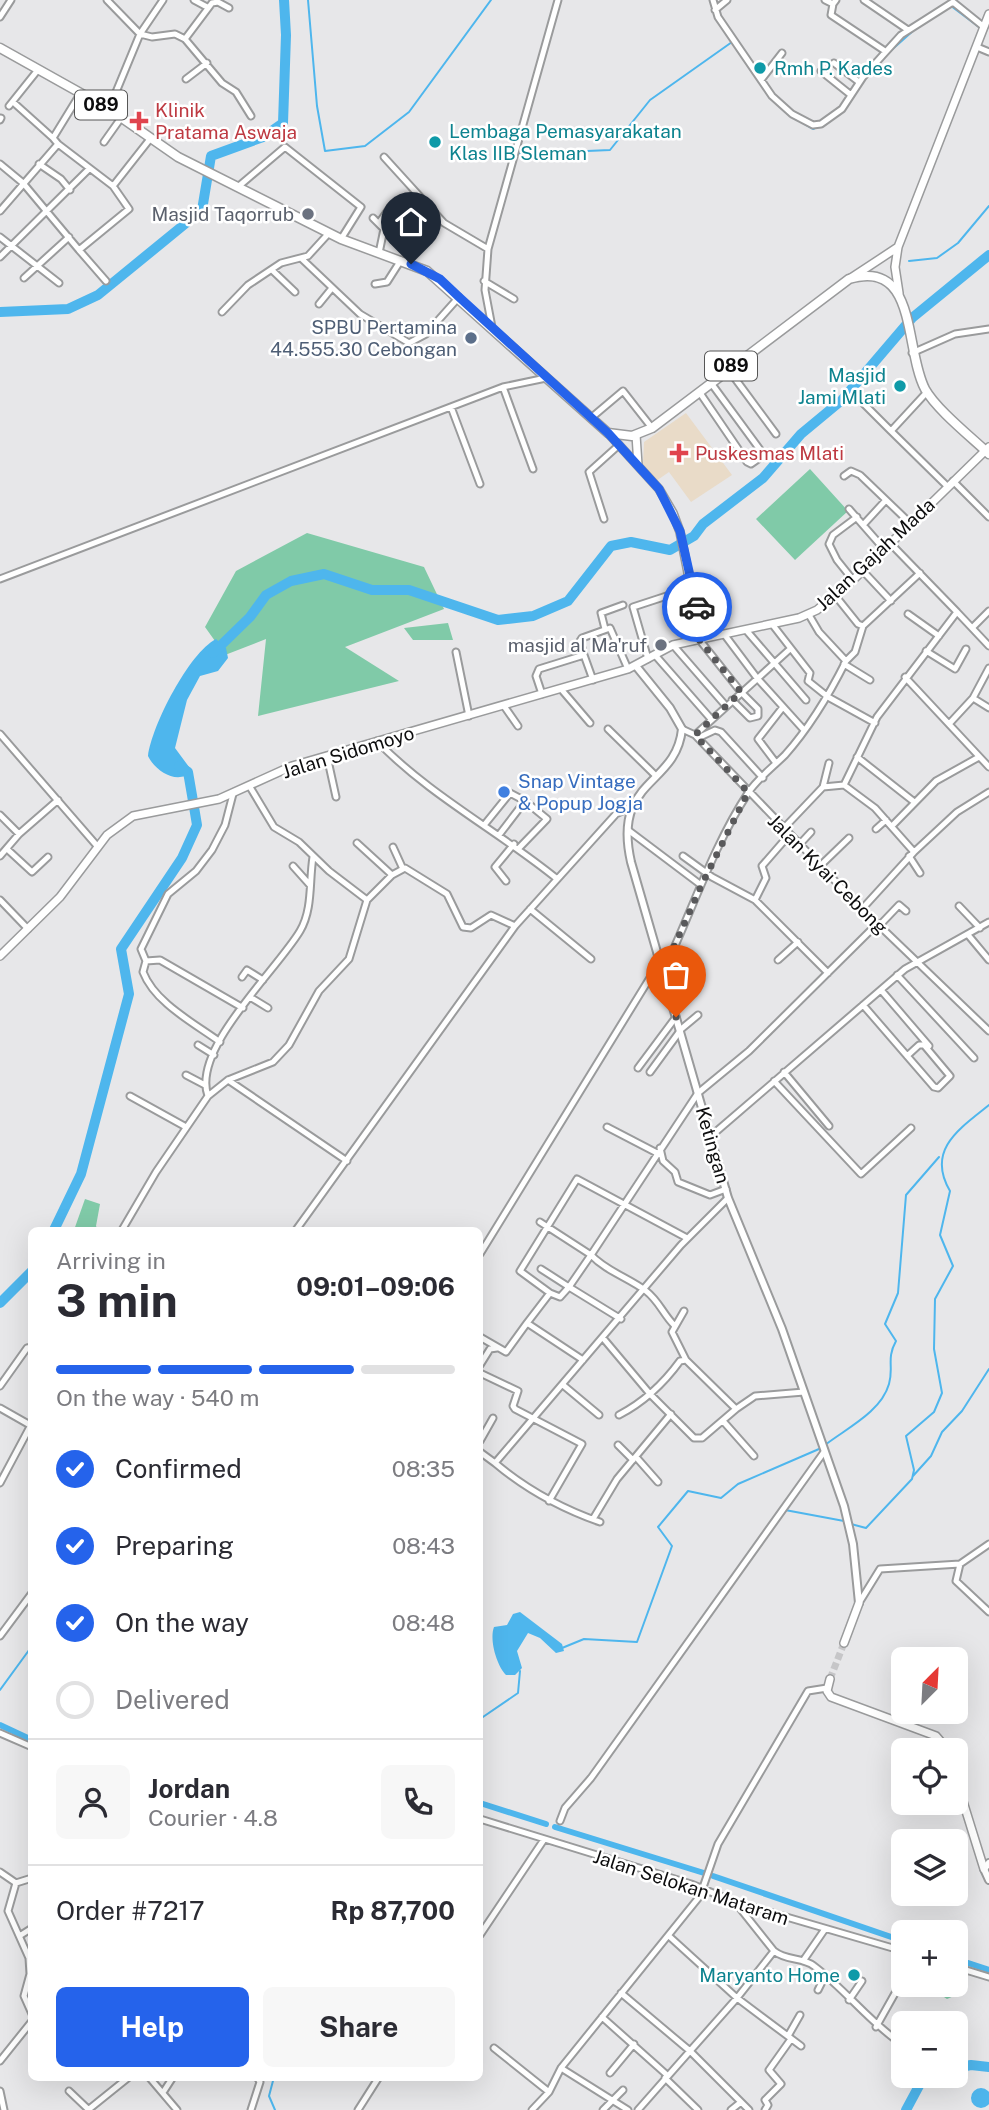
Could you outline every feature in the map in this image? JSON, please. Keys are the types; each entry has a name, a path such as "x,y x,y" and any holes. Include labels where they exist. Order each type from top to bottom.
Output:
{"main road":[{"path":"988,450 927,392 912,349 895,267 898,247 989,14"},
{"name":"089","path":"0,48 108,109 150,139 212,174 341,239 427,271 608,433 636,435 652,428 849,279"},
{"path":"849,279 898,247"},
{"path":"849,279 862,275 881,278 899,293"},
{"path":"608,433 659,489 673,513 691,588 707,636"},
{"path":"636,435 638,465"},
{"name":"Jalan Gajah Mada","path":"707,636 808,615 853,580 988,450"},
{"name":"Jalan Sidomoyo","path":"0,956 71,884 98,847 118,826 133,816 233,794 292,766 632,668 673,645 707,636"},
{"name":"Ketingan","path":"844,1643 859,1603"},
{"path":"830,1679 827,1688 834,1698 939,1738"},
{"path":"968,1814 986,1866"}],"street":[{"path":"0,17 11,0"},
{"path":"107,0 140,34 152,37 175,34 185,39 222,83 236,92 251,116"},
{"path":"108,109 140,34 163,0"},
{"path":"194,0 207,7"},
{"path":"492,327 484,281 488,249 558,0"},
{"path":"713,0 715,10 780,104 813,125 832,118 885,51 908,30 952,1 984,27"},
{"path":"715,10 727,0"},
{"path":"825,0 835,2 831,15 885,51"},
{"path":"863,0 908,30"},
{"path":"185,39 207,7 218,2 229,8"},
{"path":"977,47 989,52"},
{"path":"761,80 782,53"},
{"path":"186,79 207,63"},
{"path":"834,63 859,82"},
{"path":"37,71 11,104 113,186 129,209 79,250"},
{"path":"821,71 850,95"},
{"path":"53,138 80,94"},
{"path":"104,142 121,118"},
{"path":"113,186 150,139"},
{"path":"0,211 58,144"},
{"path":"239,186 285,147 361,207 341,239"},
{"path":"384,157 444,223 488,249"},
{"path":"0,164 23,183 106,281"},
{"path":"39,164 61,179 70,190"},
{"path":"0,257 89,169"},
{"path":"379,253 384,230 376,221 391,206"},
{"path":"375,284 387,282 430,226"},
{"path":"222,312 248,285 273,271 281,262 302,259 319,246 329,233"},
{"path":"0,237 59,283"},
{"path":"24,278 69,237"},
{"path":"302,259 367,320 409,343 426,334 459,297"},
{"path":"273,271 295,292"},
{"path":"484,281 514,299"},
{"path":"319,304 332,288"},
{"path":"912,349 955,334 989,330"},
{"path":"727,369 776,435"},
{"path":"0,579 502,387 546,378"},
{"path":"699,393 747,462 751,464 761,457 761,451 711,383"},
{"path":"502,387 533,469"},
{"path":"592,418 622,390 652,428"},
{"path":"891,431 927,392"},
{"path":"864,404 989,517"},
{"path":"451,407 480,484"},
{"path":"604,519 589,471 619,444"},
{"path":"844,476 850,471 856,472 910,523"},
{"path":"863,525 886,500"},
{"path":"849,509 884,549"},
{"path":"853,580 837,560 830,544 833,535 856,517"},
{"path":"890,542 957,612 974,626 989,646"},
{"path":"862,570 891,601"},
{"path":"662,974 701,886 748,792 804,730 828,697 845,662 855,652 863,626 920,573"},
{"path":"691,588 633,607 651,657 711,719"},
{"path":"834,594 858,624 863,626"},
{"path":"605,629 601,613 623,605"},
{"path":"974,626 989,611"},
{"path":"844,785 875,723 905,677 957,612"},
{"path":"908,614 939,636"},
{"path":"808,615 845,662 870,680"},
{"path":"772,624 810,673 808,681 828,697 875,723"},
{"path":"300,1227 515,926 616,814 629,808 655,775 677,754 682,729 670,708 632,668 613,629 605,629 580,640 593,680"},
{"path":"746,630 806,700"},
{"path":"724,634 757,678 804,730"},
{"path":"698,638 758,709 756,718 750,718 732,700"},
{"path":"673,645 726,706"},
{"path":"696,736 711,719 790,649"},
{"path":"926,651 955,669 966,649"},
{"path":"456,652 469,716"},
{"path":"542,694 536,676 538,669 584,655"},
{"path":"949,724 973,698 989,668"},
{"path":"905,677 989,767"},
{"path":"561,689 590,723"},
{"path":"973,698 989,708"},
{"path":"504,706 518,726"},
{"path":"776,763 758,739 783,707"},
{"path":"608,729 655,775"},
{"name":"Jalan Kyai Cebong","path":"682,729 696,736 862,909 989,1031"},
{"path":"696,736 715,730 721,732 763,778"},
{"path":"0,734 98,847"},
{"path":"377,741 404,769 517,846 556,878"},
{"path":"892,826 913,801 940,777 989,754"},
{"path":"327,755 336,797"},
{"path":"857,757 913,801"},
{"path":"783,829 822,787 829,763"},
{"path":"822,787 844,785 886,820 912,854 920,873"},
{"path":"250,788 274,827 299,842 343,884 367,900"},
{"path":"862,909 912,854 957,812 989,792"},
{"path":"485,824 510,793 547,819 495,867 496,873 506,881"},
{"path":"146,961 141,949 146,932 167,894 196,871 212,850 225,825 233,794"},
{"path":"0,856 19,834 58,800"},
{"path":"499,835 525,801"},
{"name":"Ketingan","path":"629,808 631,862 662,974 728,1198 804,1392 850,1529 859,1603"},
{"path":"0,815 19,834"},
{"path":"876,829 886,820"},
{"path":"628,830 701,886"},
{"path":"799,845 811,832"},
{"path":"755,900 766,878 762,866 789,835"},
{"path":"820,866 849,838"},
{"path":"357,843 392,875"},
{"path":"393,847 402,869"},
{"path":"6,849 32,872 48,857"},
{"path":"683,856 708,874 755,900 828,973"},
{"path":"208,1096 205,1084 220,1042 301,930 306,916 313,857"},
{"path":"293,866 310,885"},
{"path":"124,1227 208,1096 228,1080 273,1062 289,1045 319,991 349,959 367,900 392,875 402,869 412,870 447,894 463,927 471,929 491,915 515,926"},
{"path":"343,884 350,876"},
{"path":"0,901 28,929"},
{"path":"687,1238 625,1204 579,1178 543,1224 520,1272 560,1297 591,1255 625,1204 659,1151 698,1093 749,1051 899,905 905,911"},
{"path":"959,906 980,928"},
{"path":"530,909 590,959"},
{"path":"711,1136 916,960 969,936 989,922"},
{"path":"969,936 989,960"},
{"path":"778,960 798,942"},
{"path":"146,961 160,960 243,1008"},
{"path":"146,961 143,965 145,977 166,1002 220,1042"},
{"path":"483,1249 659,963"},
{"path":"242,977 247,970 263,980"},
{"path":"897,975 974,1058"},
{"path":"881,990 953,1074"},
{"path":"250,997 268,1009"},
{"path":"863,1005 907,1056 935,1088 950,1076 922,1044 907,1056"},
{"path":"650,1072 680,1030 698,1014"},
{"path":"638,1068 676,1017"},
{"path":"198,1045 214,1055"},
{"path":"785,1072 830,1126"},
{"path":"186,1075 205,1084"},
{"path":"228,1080 347,1161"},
{"path":"774,1081 861,1174 911,1128"},
{"path":"130,1096 187,1127"},
{"path":"607,1127 659,1151 663,1161 675,1172 678,1182 710,1195 726,1189"},
{"path":"495,1462 621,1319 687,1238 728,1198"},
{"path":"543,1224 644,1290 658,1302 663,1314 674,1325"},
{"path":"541,1269 621,1319"},
{"path":"483,1339 508,1351 550,1293"},
{"path":"684,1311 672,1333 685,1352 686,1360 736,1409"},
{"path":"527,1323 583,1360"},
{"path":"603,1338 650,1394 694,1438 702,1438 755,1396 804,1392"},
{"path":"0,1386 28,1348"},
{"path":"483,1360 490,1349 497,1348"},
{"path":"619,1415 650,1394 680,1361 686,1360"},
{"path":"483,1374 518,1391 513,1408 583,1445 548,1501"},
{"path":"563,1385 599,1415"},
{"path":"0,1408 28,1422"},
{"path":"483,1454 516,1481 548,1501 596,1521 634,1459 671,1414"},
{"path":"483,1436 493,1418"},
{"path":"723,1421 754,1456"},
{"path":"0,1483 28,1430"},
{"path":"618,1445 658,1482"},
{"path":"560,1821 565,1808 591,1778 824,1452"},
{"path":"859,1603 878,1571 885,1567 960,1564 989,1544"},
{"path":"960,1564 956,1581 989,1612"},
{"path":"0,1636 28,1598"},
{"path":"532,2110 550,2092 561,2068 670,1937 705,1887 718,1844 808,1691 827,1688"},
{"path":"0,1733 28,1745"},
{"name":"Jalan Selokan Mataram","path":"483,1820 543,1841 705,1887 735,1902 891,1947"},
{"path":"483,1931 543,1841"},
{"path":"986,1866 989,1880"},
{"path":"0,1872 16,1883"},
{"path":"16,1883 28,1879"},
{"path":"16,1883 8,1911 21,1935 28,1960"},
{"path":"735,1902 774,1951 787,1959 810,1963 876,2027 891,2037"},
{"path":"803,1961 825,1928"},
{"path":"21,1935 28,1931"},
{"path":"670,1937 737,1998 801,2046"},
{"path":"638,2110 737,1998 774,1951"},
{"path":"968,1971 989,1977"},
{"path":"818,1990 825,1976"},
{"path":"28,1978 24,2000 28,2007"},
{"path":"849,2000 862,1981"},
{"path":"621,1993 690,2051 749,2110"},
{"path":"876,2027 893,1997"},
{"path":"765,2110 768,2105 766,2099 781,2084 769,2070 800,2015"},
{"path":"602,2017 634,2044 698,2110"},
{"path":"0,2060 28,2026"},
{"path":"610,2073 634,2044"},
{"path":"494,2048 550,2092"},
{"path":"561,2068 628,2110"},
{"path":"69,2091 89,2110 124,2081"},
{"path":"153,2081 177,2110"},
{"path":"164,2091 170,2081"},
{"path":"251,2110 259,2081"},
{"path":"358,2110 376,2081"},
{"path":"603,2110 623,2090"},
{"path":"0,2091 4,2110"},
{"path":"731,2110 741,2102"}],"shaded area":[{"name":"Puskesmas Mlati","path":"686,413 732,475 691,502 669,472 656,481 643,464 644,442"}],"green space":[{"path":"810,469 848,511 795,560 756,519"},
{"path":"307,533 424,567 444,609 345,647 399,681 258,716 266,639 225,655 205,627 236,571"},
{"path":"448,623 453,640 413,640 404,628"},
{"path":"85,1199 100,1204 96,1227 75,1227"}],"water":[{"path":"216,639 226,648 228,658 218,671 200,676 187,700 175,748 192,771 180,777 167,775 151,762 148,756 151,743 173,691 195,659"},
{"path":"520,1612 562,1644 564,1651 556,1653 540,1638 528,1633 517,1651 522,1668 515,1675 506,1675 495,1652 492,1639 494,1627 507,1625 513,1614"},
{"path":"981,2088 988,2091 988,2105 981,2108 974,2105 971,2098 974,2091"}],"waterway":[{"path":"0,312 68,309 98,295 202,210 211,156 263,137 283,123 286,35 284,0"},
{"path":"308,0 317,106 325,151 365,146 409,112 491,0"},
{"path":"951,6 979,27"},
{"path":"887,54 914,30"},
{"path":"519,154 610,150 650,100 732,42"},
{"path":"825,124 838,115"},
{"path":"794,118 813,129 817,127"},
{"path":"909,261 937,258 958,243 989,206"},
{"path":"213,653 250,617 266,595 291,581 324,574 372,590 409,590 498,620 533,616 568,601 611,546 631,542 670,550 694,536 703,524 763,478 801,434 842,400 912,318 989,255"},
{"path":"179,766 188,772 193,801"},
{"path":"55,1227 81,1174 129,994 121,949 182,858 197,825 194,807"},
{"path":"851,1524 866,1528 912,1479 914,1470 906,1436 934,1412 942,1393 934,1349 935,1299 953,1266 940,1235 950,1191 942,1164 949,1142 989,1105"},
{"path":"825,1445 871,1411 879,1403 889,1384 891,1353 896,1341 885,1324 898,1293 906,1195 939,1157"},
{"path":"0,1303 28,1275"},
{"path":"913,1476 931,1456 942,1432 962,1411 989,1369"},
{"path":"562,1648 584,1639 637,1642 672,1546 658,1527 688,1491 721,1498 738,1484 819,1449"},
{"path":"785,1510 844,1521"},
{"path":"0,1690 28,1652"},
{"path":"483,1717 518,1693 520,1671"},
{"path":"0,1725 28,1738"},
{"path":"483,1804 546,1824"},
{"path":"555,1827 704,1873"},
{"path":"713,1876 891,1937"},
{"path":"968,1963 989,1970"},
{"path":"968,2066 989,2067"},
{"path":"273,2081 269,2096 275,2110"},
{"path":"906,2110 918,2088"}],"tunnel":[{"path":"830,1679 844,1643"}],"way so far":[{"path":"676,1017 662,974 701,886 748,792 695,735 741,692 698,638 707,636 697,607"}],"place":[{"name":"Rmh P. Kades","path":"760,68"},
{"name":"Klinik Pratama Aswaja","path":"139,121"},
{"name":"Lembaga Pemasyarakatan Klas IIB Sleman","path":"435,142"},
{"name":"Masjid Taqorrub","path":"308,214"},
{"name":"SPBU Pertamina 44.555.30 Cebongan","path":"471,338"},
{"name":"Masjid Jami Mlati","path":"900,386"},
{"name":"Puskesmas Mlati","path":"679,453"},
{"name":"masjid al Ma'ruf","path":"661,645"},
{"name":"Snap Vintage & Popup Jogja","path":"504,792"},
{"name":"Maryanto Home","path":"854,1975"}],"route":[{"path":"411,264 440,279 608,433 659,489 680,531 687,572 697,607"}]}
